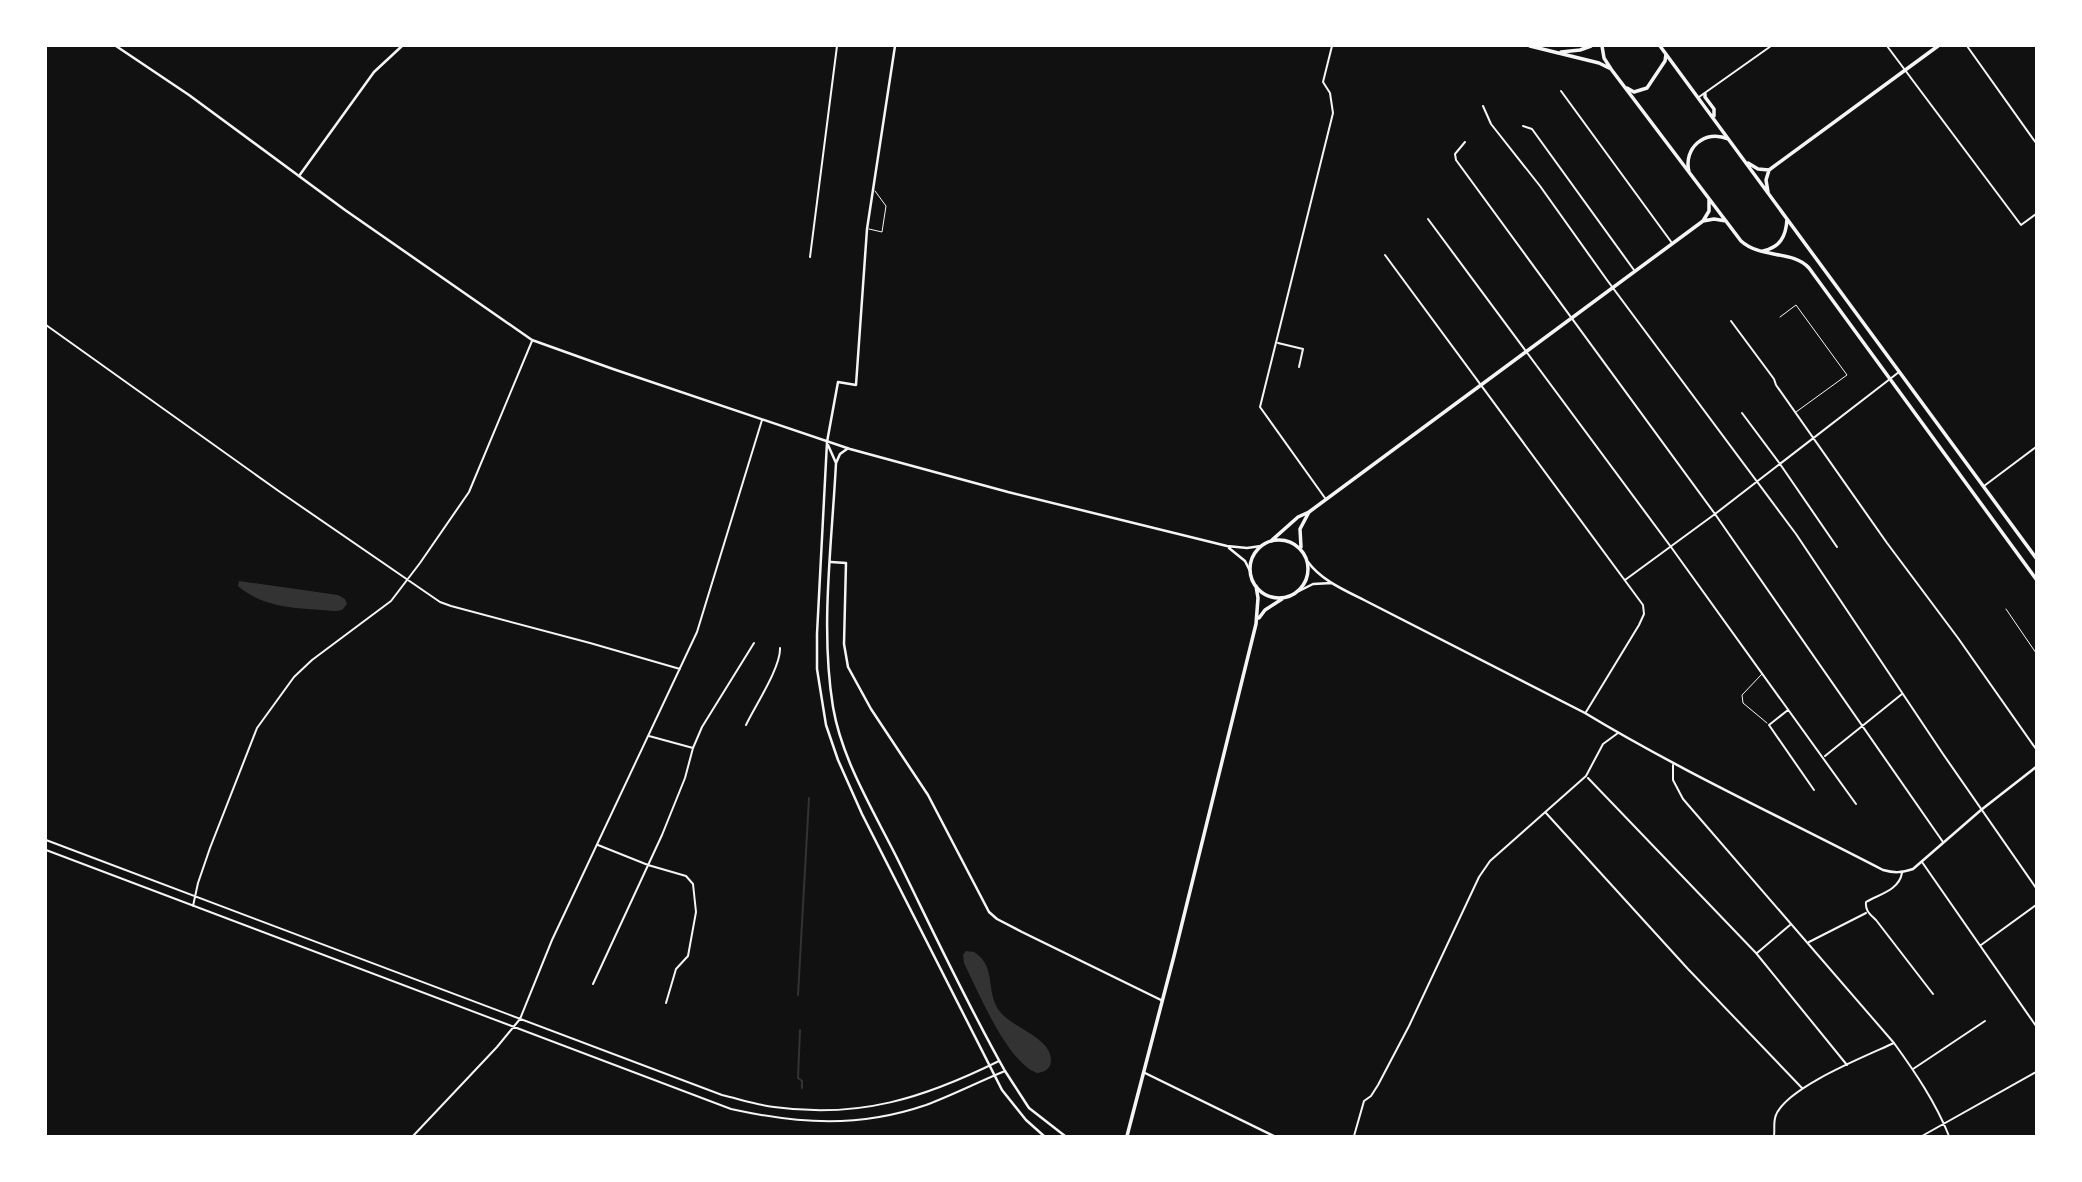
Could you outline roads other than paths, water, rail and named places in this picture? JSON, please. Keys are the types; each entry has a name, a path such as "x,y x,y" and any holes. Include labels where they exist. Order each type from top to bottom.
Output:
{"main road":[{"path":"1531,46 1599,63 1611,69"},
{"path":"1555,52 1580,50 1591,46"},
{"path":"1602,46 1604,58 1611,69 1741,241 1752,250 1805,263 2036,579"},
{"path":"1660,46 2036,558"},
{"path":"1769,194 1766,180 1769,170 1938,46"},
{"path":"1625,87 1634,92 1647,88 1665,61 1666,53"},
{"path":"1705,94 1714,109 1714,118"},
{"path":"1690,174 1688,159 1696,144 1713,135 1731,140"},
{"path":"1745,161 1758,169 1769,170"},
{"path":"1127,1136 1257,620 1258,598 1250,571 1254,553 1298,517 1309,512 1703,221 1709,211 1708,197"},
{"path":"1759,252 1773,248 1783,240 1787,217"},
{"path":"1703,221 1714,219 1727,222"},
{"path":"1301,549 1300,528 1309,512"},
{"path":"1257,620 1265,610 1299,591 1309,572 1308,562 1301,549 1282,539 1271,541"},
{"path":"1256,586 1263,593 1284,598"}],"street":[{"path":"116,46 188,95 345,211 532,340 847,449 1227,546 1261,546"},
{"path":"299,176 374,72 402,46"},
{"path":"810,257 837,46"},
{"path":"895,46 867,229 856,385 838,383 827,442 817,668 826,724 838,760 915,920 989,1066 1015,1107 1044,1136"},
{"path":"1326,499 1260,407 1333,113 1330,93 1323,82 1332,46"},
{"path":"1699,97 1771,46"},
{"path":"1887,46 2021,225 2036,214"},
{"path":"1967,46 2036,144"},
{"path":"1561,91 1672,244"},
{"path":"1483,106 1491,124 1540,186 1612,288 1796,534 2036,888"},
{"path":"1522,126 1532,129 1635,272"},
{"path":"1465,142 1455,154 1456,160 1716,514 1944,843"},
{"path":"1427,219 1671,547 1856,804"},
{"path":"1385,255 1643,605 1644,614 1585,713"},
{"path":"1731,321 2036,749"},
{"path":"46,325 440,601 681,670"},
{"path":"193,907 198,883 254,735 261,723 288,684 312,660 382,609 397,594 470,492 532,340"},
{"path":"1277,343 1303,349 1299,367"},
{"path":"1625,581 1900,371"},
{"path":"1742,413 1837,547"},
{"path":"413,1136 520,1018 552,940 673,680 681,670 703,615 762,419"},
{"path":"827,442 836,463"},
{"path":"1984,486 2036,447"},
{"path":"847,449 840,454 836,463 829,588 828,669 834,710 844,746 999,1061 1029,1108 1065,1136"},
{"path":"1227,546 1239,555 1250,571"},
{"path":"831,562 846,563 844,644 848,667 871,709 928,795 989,912 1022,932 1161,1000"},
{"path":"1308,562 1332,583 1585,713 1673,762 1893,873 1913,869 2036,767"},
{"path":"1299,591 1319,583 1332,583"},
{"path":"820,587 824,591 829,588"},
{"path":"593,984 674,807 702,727 754,643"},
{"path":"747,725 772,676 780,656 779,648"},
{"path":"817,668 823,664 828,669"},
{"path":"1824,757 1903,694"},
{"path":"1789,710 1769,725 1814,790"},
{"path":"1354,1136 1364,1101 1378,1086 1409,1026 1479,877 1490,861 1586,776 1603,744 1618,733"},
{"path":"648,735 693,748"},
{"path":"1673,762 1673,780 1683,799 1894,1043 1912,1069 1949,1136"},
{"path":"1586,776 1756,953 1847,1065"},
{"path":"1546,813 1688,969 1802,1088"},
{"path":"46,840 722,1095 785,1108 834,1111 865,1109 937,1088 999,1061"},
{"path":"597,845 685,876 693,884 696,912 688,956 676,969 666,1003"},
{"path":"46,850 731,1109 762,1116 833,1123 893,1115 941,1100 1005,1071"},
{"path":"1922,862 2036,1027"},
{"path":"1902,872 1895,887 1867,902 1867,912 1933,994"},
{"path":"1981,945 2036,905"},
{"path":"1808,943 1867,912"},
{"path":"915,920 922,922 925,915"},
{"path":"1756,953 1791,925"},
{"path":"1912,1069 1985,1021"},
{"path":"1774,1136 1774,1122 1778,1110 1802,1088 1894,1043"},
{"path":"1143,1072 1274,1136"},
{"path":"1922,1136 2036,1072"}],"lane":[{"path":"867,229 883,232 886,206 873,189"},
{"path":"1780,317 1796,305 1847,375 1796,412"},
{"path":"2006,609 2036,653"},
{"path":"1763,673 1742,695 1744,703 1769,725"}],"waterway":[{"path":"798,995 809,798"},
{"path":"800,1030 798,1078 802,1081 802,1088"}]}
